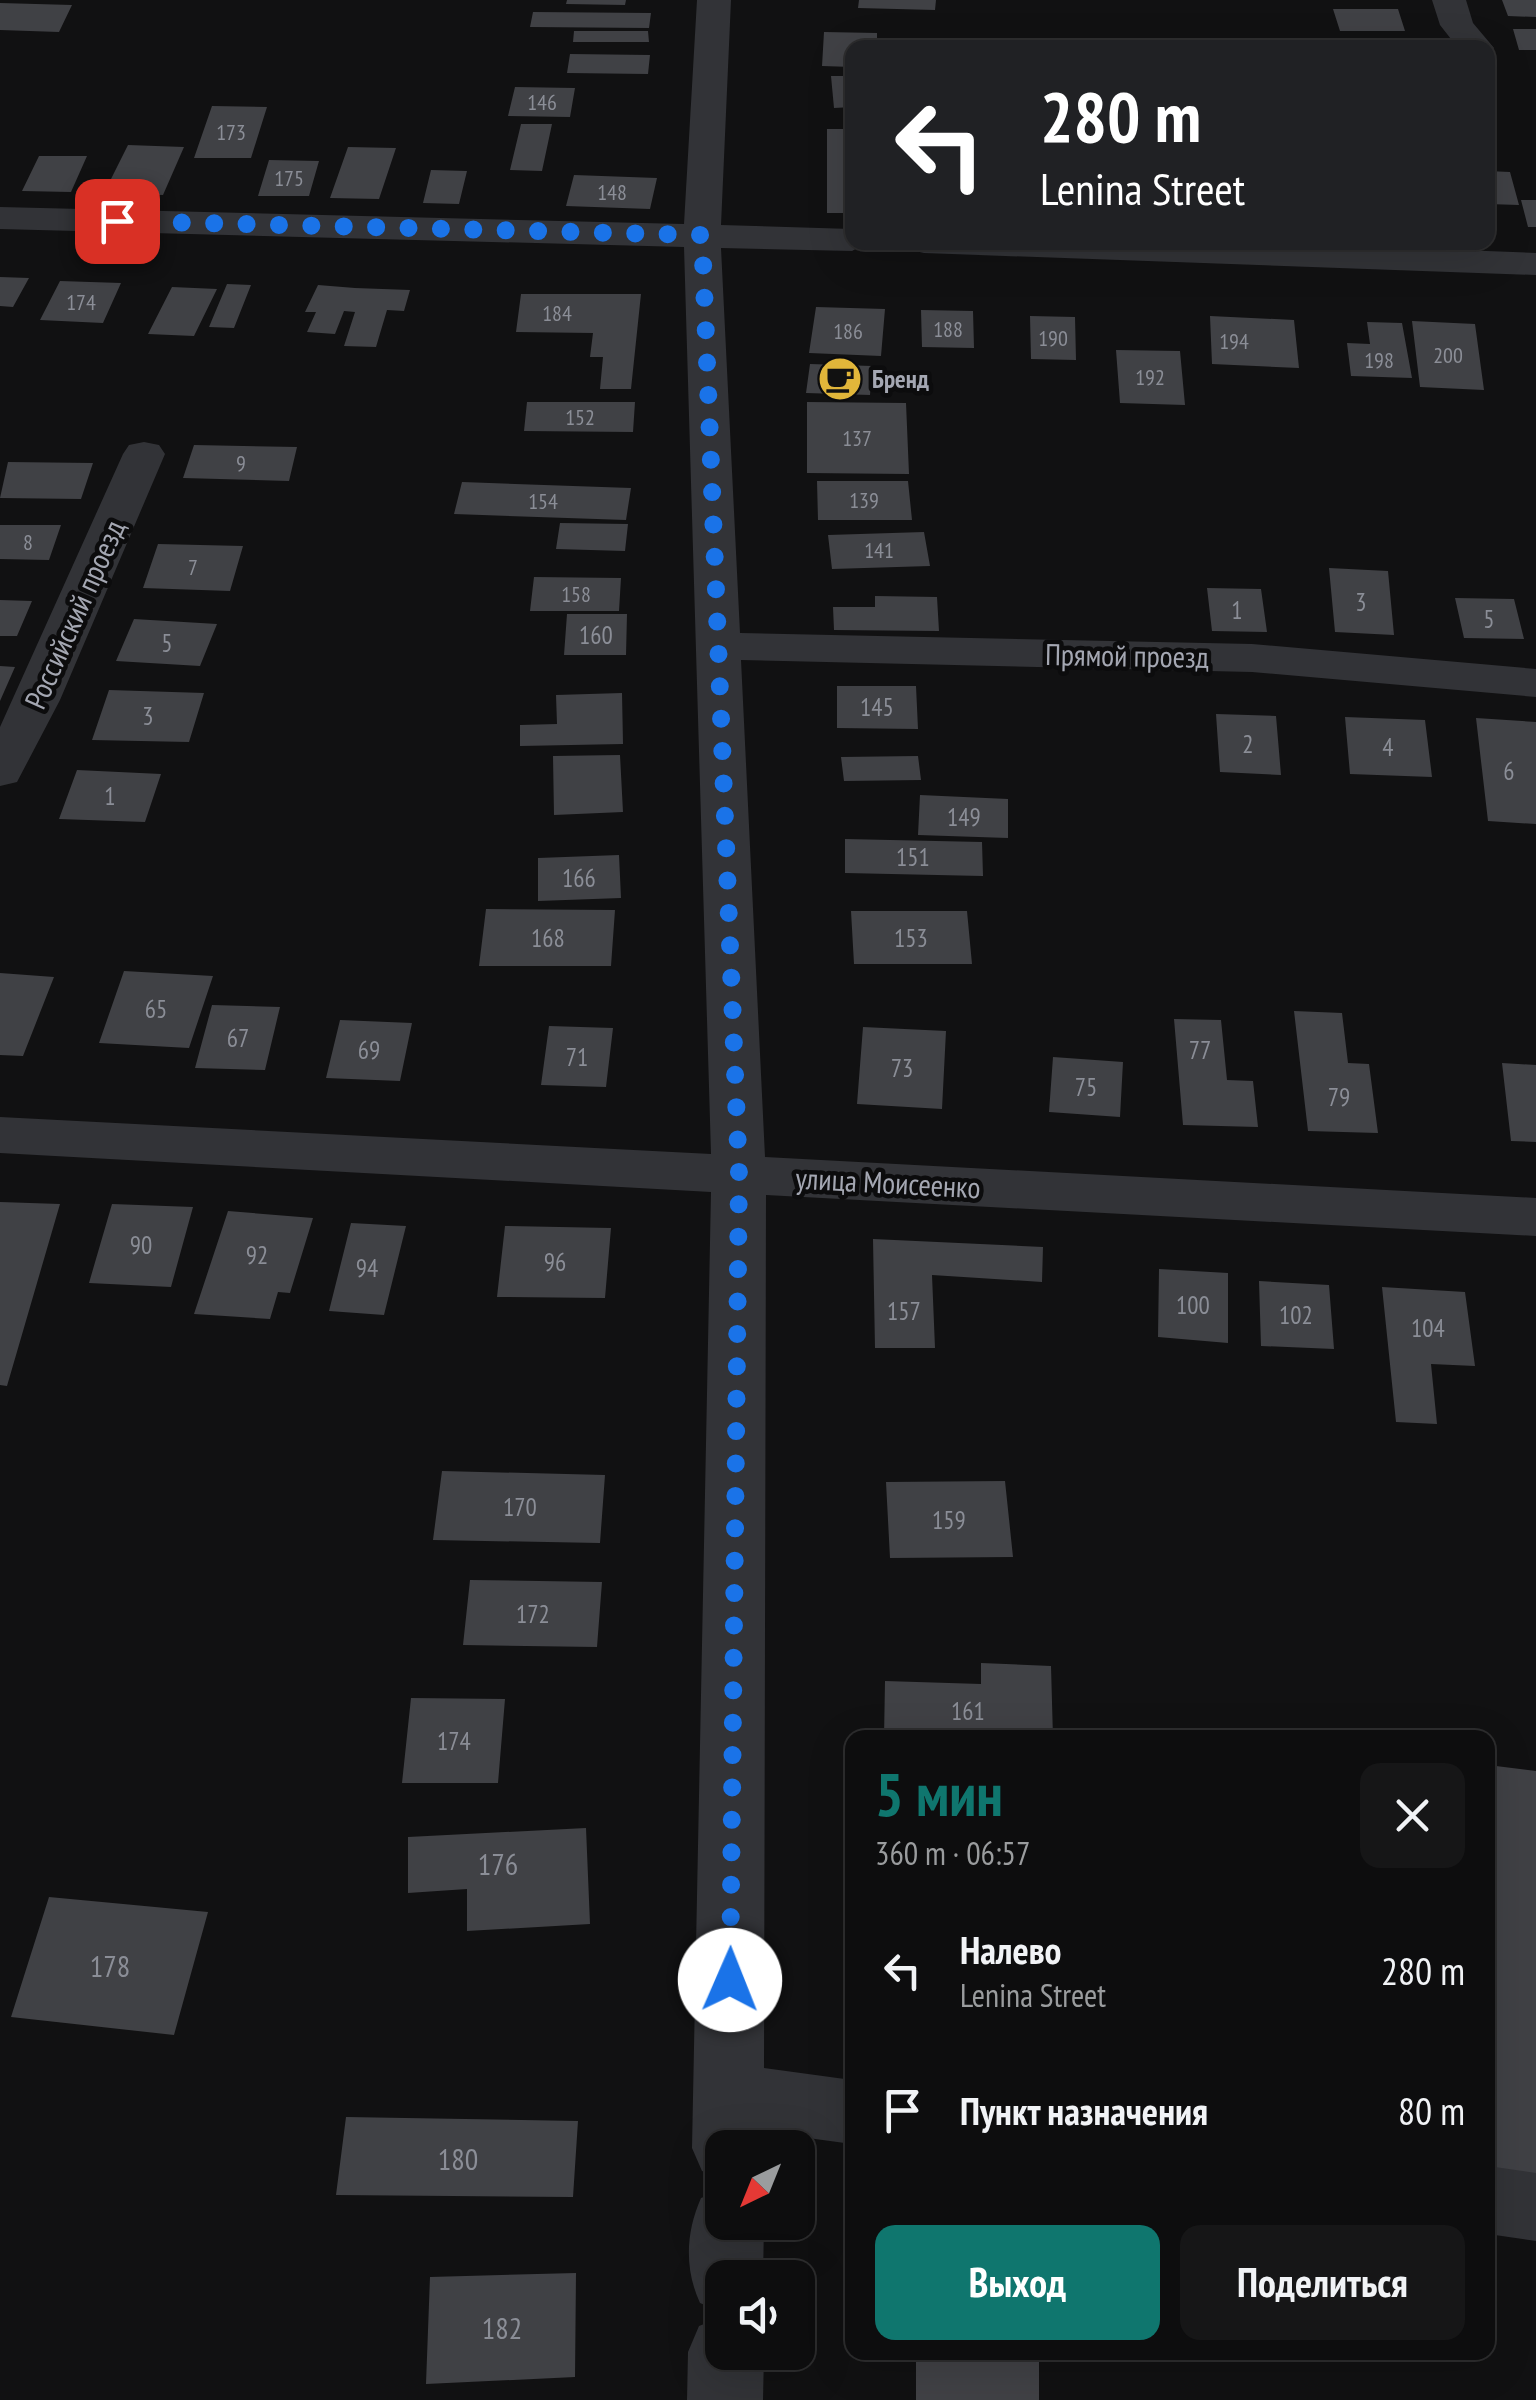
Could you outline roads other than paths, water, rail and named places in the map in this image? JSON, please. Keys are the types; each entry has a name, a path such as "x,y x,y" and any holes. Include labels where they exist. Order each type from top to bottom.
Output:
{"street":[{"path":"714,0 702,235 739,1174 728,2121 845,2113"},
{"path":"1449,0 1456,24 1470,40"},
{"path":"0,218 845,240"},
{"path":"1235,250 1536,264"},
{"name":"Российский проезд","path":"0,772 36,700 144,454"},
{"name":"Прямой проезд","path":"718,646 1252,658 1536,682"},
{"name":"улица Моисеенко","path":"0,1135 1536,1217"},
{"path":"1495,2201 1536,2207"},
{"path":"725,2400 726,2370"}],"place":[{"name":"Бренд","path":"840,379"}]}
